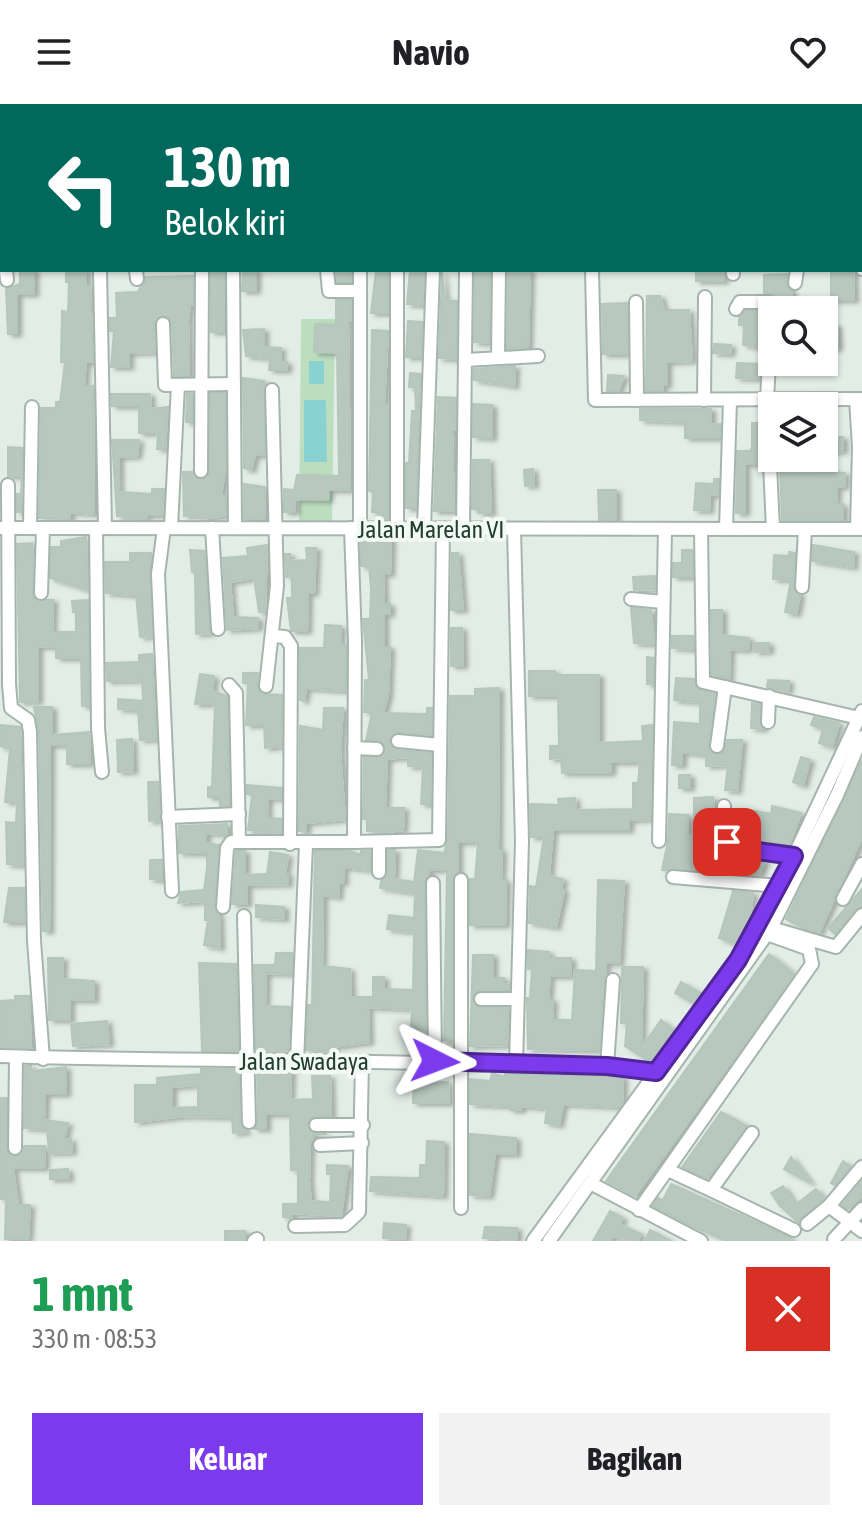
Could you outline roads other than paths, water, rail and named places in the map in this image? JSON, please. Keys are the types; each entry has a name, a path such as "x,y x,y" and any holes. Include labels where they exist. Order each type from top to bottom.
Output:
{"street":[{"path":"100,272 98,728 102,772"},
{"path":"201,471 202,272"},
{"path":"233,272 235,528"},
{"path":"327,272 329,291 360,291"},
{"path":"354,842 360,272"},
{"path":"397,272 397,529"},
{"path":"424,529 433,272"},
{"path":"463,529 466,272"},
{"path":"498,358 499,272"},
{"path":"592,272 595,400 758,399"},
{"path":"704,400 705,297"},
{"path":"636,302 637,400"},
{"path":"736,309 740,302 758,302"},
{"path":"163,324 165,385 234,384"},
{"path":"466,360 538,356"},
{"path":"172,891 158,574 168,528 178,385"},
{"path":"266,686 273,636 275,528 272,390"},
{"path":"838,399 859,399 859,529"},
{"path":"726,529 730,400"},
{"path":"32,407 41,593"},
{"path":"770,472 773,529"},
{"path":"8,485 3,528 10,700 14,712 28,720 30,732 34,941 43,1059"},
{"name":"Jalan Marelan VI","path":"3,528 859,529"},
{"path":"212,528 218,629"},
{"path":"223,907 227,848 231,842 306,844 439,840 443,529"},
{"path":"514,529 522,841 515,999 516,1064"},
{"path":"659,841 665,529"},
{"path":"533,1241 723,983 794,856 860,714 707,685 702,675 701,529"},
{"path":"802,587 805,529"},
{"path":"631,599 663,602"},
{"path":"273,636 285,637 291,646 290,844"},
{"path":"229,685 236,693 239,841"},
{"path":"717,746 725,687"},
{"path":"768,722 769,696"},
{"path":"862,737 771,928 836,947 862,915"},
{"path":"398,741 440,745"},
{"path":"354,748 377,749"},
{"path":"724,806 725,833 730,846 794,856"},
{"path":"168,817 239,814"},
{"path":"379,842 379,872"},
{"path":"297,1062 306,844"},
{"path":"843,899 862,864"},
{"path":"673,877 778,886"},
{"path":"461,880 461,1208"},
{"path":"433,883 435,1061"},
{"path":"244,916 245,1062 249,1122"},
{"path":"549,1241 767,934 809,949 812,964 639,1210"},
{"path":"607,1066 613,980"},
{"path":"481,999 515,999"},
{"name":"Jalan Swadaya","path":"0,1056 245,1062 435,1061 607,1066 656,1072"},
{"path":"15,1148 16,1057"},
{"path":"295,1226 345,1225 356,1218 363,1125 362,1061"},
{"path":"316,1125 363,1125"},
{"path":"711,1190 752,1133"},
{"path":"320,1145 362,1143"},
{"path":"807,1224 829,1206 862,1167"},
{"path":"668,1170 794,1230"},
{"path":"592,1184 701,1241"},
{"path":"829,1206 857,1227"},
{"path":"834,1239 857,1227 862,1209"}],"water":[{"path":"309,361 324,361 324,384 309,384"},
{"path":"304,400 326,400 327,462 304,462"}]}
